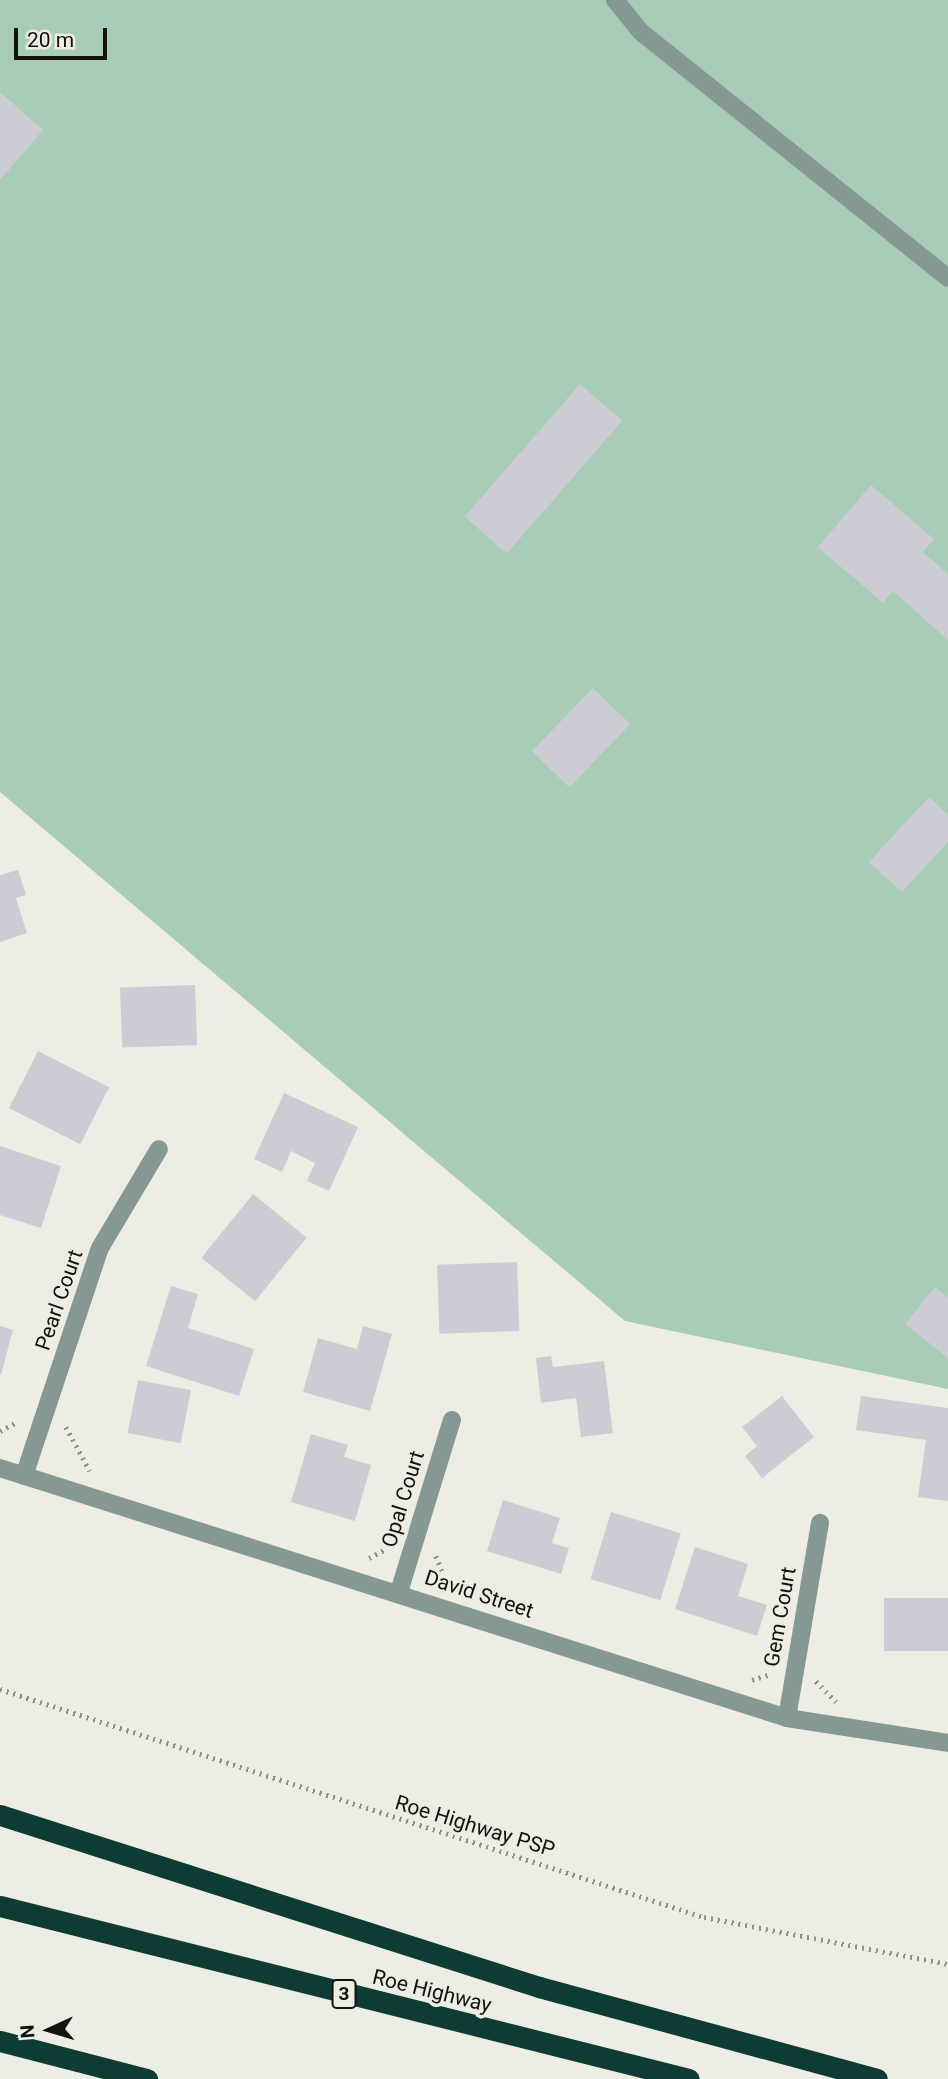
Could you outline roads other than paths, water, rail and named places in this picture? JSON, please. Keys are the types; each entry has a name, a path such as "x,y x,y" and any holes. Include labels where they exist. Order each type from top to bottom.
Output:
{"highway":[{"path":"0,1815 539,1987 877,2079"},
{"name":"Roe Highway","path":"0,1906 689,2079"},
{"path":"0,2041 148,2079"}],"street":[{"path":"615,0 641,32 948,278"},
{"name":"Pearl Court","path":"24,1476 100,1248 159,1149"},
{"name":"Opal Court","path":"399,1592 452,1420"},
{"name":"David Street","path":"0,1468 399,1592 787,1718 948,1743"},
{"name":"Gem Court","path":"787,1718 820,1523"}]}
